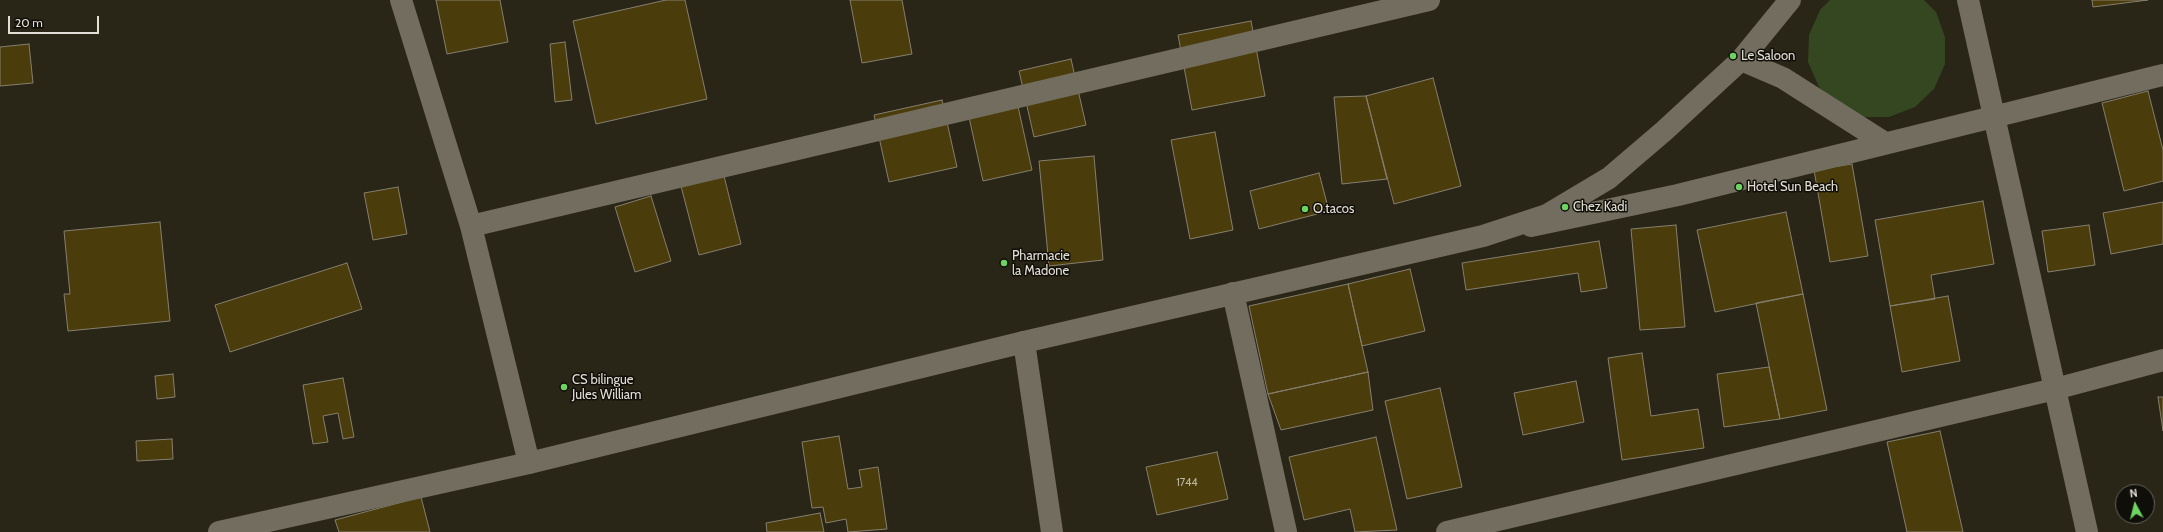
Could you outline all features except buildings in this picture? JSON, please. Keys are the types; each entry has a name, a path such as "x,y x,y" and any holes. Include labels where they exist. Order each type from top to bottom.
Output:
{"street":[{"path":"401,0 471,226 529,463"},
{"path":"471,226 1429,0"},
{"path":"1483,236 1547,215 1609,178 1664,131 1741,60 1790,0"},
{"path":"1968,0 2088,532"},
{"path":"1741,60 1783,78 1885,143"},
{"path":"225,531 529,463 1024,342 1233,293 1483,236 1678,196 1885,143 2163,75"},
{"path":"1233,293 1286,532"},
{"path":"1024,342 1052,532"},
{"path":"1447,532 2055,389 2163,360"}],"green space":[{"path":"1830,0 1924,0 1936,12 1945,37 1945,64 1934,89 1915,107 1889,117 1862,117 1837,106 1819,87 1808,62 1809,35 1820,10"}],"place":[{"name":"Le Saloon","path":"1733,56"},
{"name":"Hotel Sun Beach","path":"1739,187"},
{"name":"Chez Kadi","path":"1565,207"},
{"name":"O.tacos","path":"1305,209"},
{"name":"Pharmacie la Madone","path":"1004,263"},
{"name":"CS bilingue Jules William","path":"564,387"}]}
